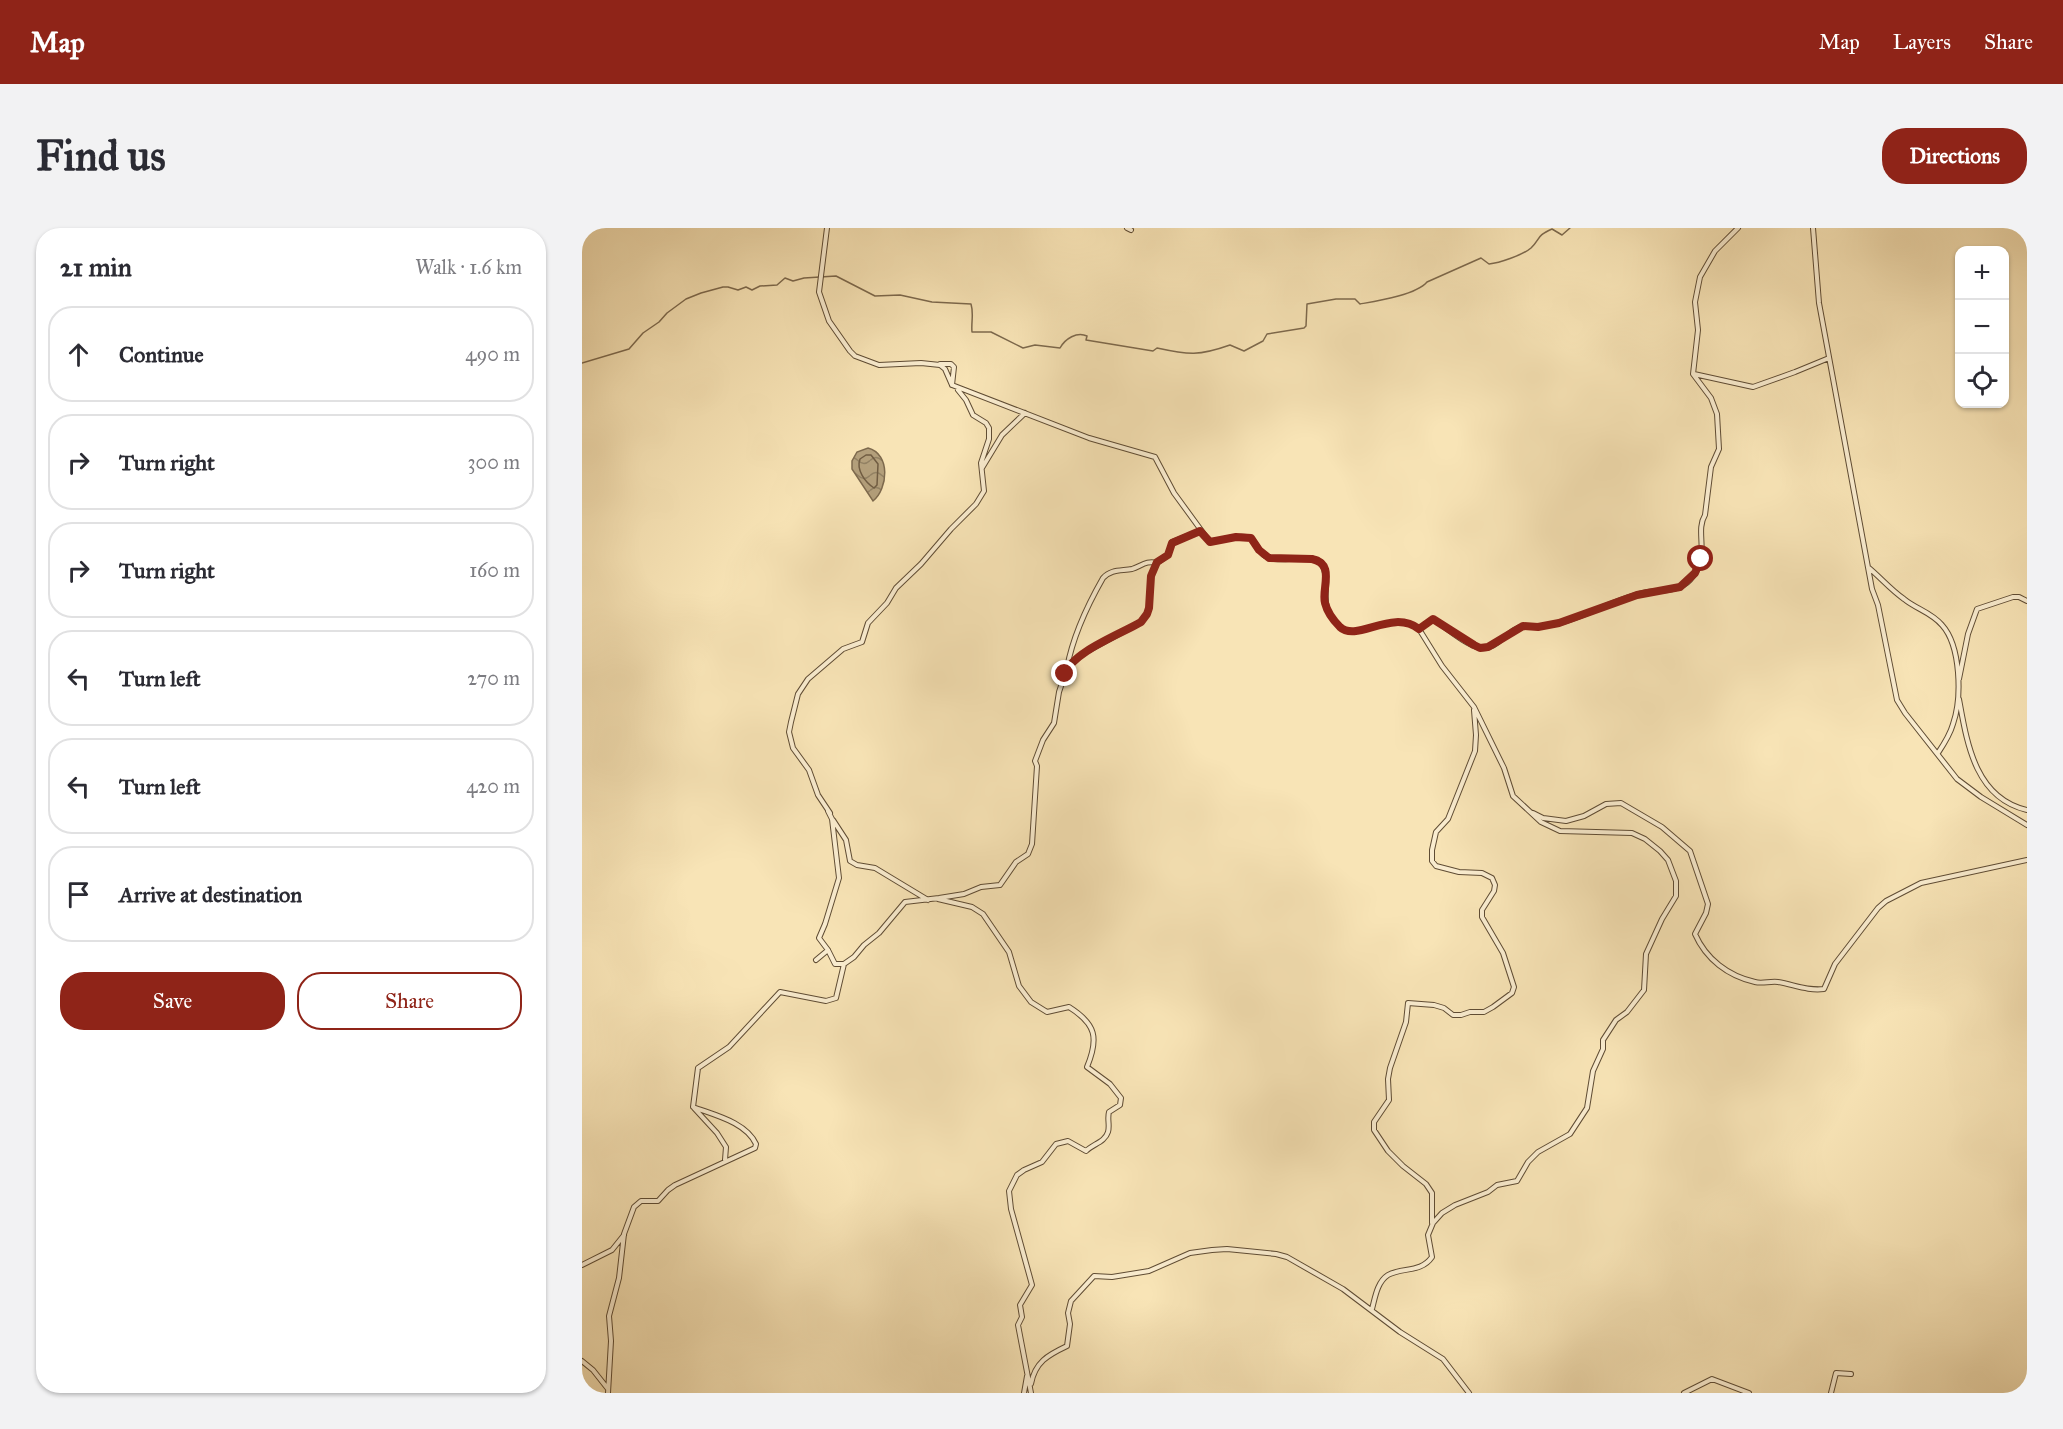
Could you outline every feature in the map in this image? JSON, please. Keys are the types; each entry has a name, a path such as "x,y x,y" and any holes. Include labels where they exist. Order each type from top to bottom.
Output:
{"street":[{"path":"827,228 819,292 827,317 839,337 855,356 884,365 947,363 954,367 953,385"},
{"path":"1419,629 1433,619 1461,638 1483,648 1505,638 1523,626 1538,627 1559,623 1637,595 1685,585 1700,564 1702,520 1705,515 1711,467 1719,449 1715,407 1708,392 1693,374 1698,330 1695,302 1700,277 1715,251 1738,228"},
{"path":"1813,228 1819,303 1872,589 1878,605 1897,700 1948,769 1969,789 2027,825"},
{"path":"1693,374 1751,387 1829,358"},
{"path":"928,900 875,868 857,865 850,861 846,840 815,789 809,770 793,748 789,732 798,694 808,679 831,658 849,646 862,642 868,622 887,603 896,588 976,504 984,491 981,459 989,439 989,428 986,423 973,415 966,400 953,385 945,369 936,364"},
{"path":"953,385 1089,438 1155,457 1169,485 1210,542 1236,537 1251,538 1259,550 1269,558 1319,561 1324,568 1327,583 1325,605 1334,621 1346,631 1391,622 1413,624 1419,629 1442,666 1474,707 1504,768 1513,796 1541,822 1560,831 1632,833 1645,839 1668,860 1676,881 1676,896 1662,919 1646,954 1644,990 1627,1011 1616,1020 1603,1040 1603,1049 1593,1071 1587,1108 1570,1134 1538,1152 1528,1162 1517,1181 1497,1185 1488,1192 1455,1205 1442,1213 1432,1224"},
{"path":"982,468 1002,435 1025,412"},
{"path":"1067,668 1084,653 1141,622 1149,608 1150,580 1157,562 1168,555 1172,543 1200,531"},
{"path":"693,1107 698,1068 729,1047 780,992 826,1001 836,998 844,964 879,933 902,904 964,894 981,887 1000,885 1016,862 1030,850 1034,836 1036,807 1037,766 1035,761 1043,740 1054,723 1059,692 1084,612 1107,574 1132,569 1151,561 1157,562"},
{"path":"1868,568 1903,599 1931,614 1948,632 1959,684"},
{"path":"1938,753 1953,725 1968,634 1977,609 2013,597 2027,601"},
{"path":"1958,694 1968,746 1976,769 1994,794 2017,808 2027,810"},
{"path":"1371,1309 1376,1292 1384,1279 1390,1274 1407,1271 1430,1261 1432,1257 1428,1236 1432,1224 1432,1193 1426,1184 1388,1151 1374,1130 1374,1122 1389,1100 1390,1068 1406,1022 1408,1003 1434,1005 1444,1008 1453,1015 1461,1015 1493,1007 1512,993 1514,987 1503,953 1482,917 1482,910 1494,891 1495,885 1492,878 1482,873 1459,872 1436,866 1432,861 1436,832 1448,819 1475,751 1474,707"},
{"path":"1530,812 1543,818 1566,821 1584,816 1606,804 1621,803 1662,827 1690,851 1708,904 1706,914 1695,934 1711,959 1736,977 1756,983 1777,982 1814,990 1824,989 1839,958 1886,901 1921,883 2027,860"},
{"path":"828,811 832,819 839,878 819,938 833,962 844,964"},
{"path":"937,898 972,907 983,914 1009,952 1019,986 1031,1002 1047,1012 1070,1007 1084,1016 1089,1022 1094,1040 1093,1052 1087,1067 1110,1084 1121,1098 1120,1105 1109,1112 1107,1122 1109,1128 1101,1142 1086,1151 1068,1141 1056,1144 1042,1162 1017,1175 1009,1191 1011,1209 1032,1285 1020,1305 1022,1317 1018,1325 1031,1391"},
{"path":"816,960 828,950"},
{"path":"693,1107 717,1133 726,1147 725,1161"},
{"path":"608,1391 611,1341 609,1316 618,1278 624,1234 634,1207 641,1202 658,1201 668,1190 755,1148 756,1144 748,1131 693,1107"},
{"path":"582,1265 612,1250 624,1234"},
{"path":"1031,1391 1033,1371 1048,1355 1067,1346 1070,1324 1068,1313 1071,1301 1094,1276 1112,1277 1149,1271 1190,1253 1227,1249 1287,1257 1343,1289 1400,1332 1443,1359 1469,1393"},
{"path":"582,1361 593,1370 608,1391"},
{"path":"1024,1393 1028,1371"},
{"path":"1831,1393 1836,1373 1851,1374"},
{"path":"1684,1393 1712,1379 1749,1393"}],"water":[{"path":"868,448 881,457 885,472 882,488 873,501 852,469 852,461 857,452"}],"waterway":[{"path":"582,363 629,349 643,333 667,313 686,299 701,293 723,287 738,290 746,287 752,290 760,286 777,285 785,278 793,281 836,276 875,296 900,295 932,302 971,304 972,332 991,332 1023,348 1035,345 1060,348 1068,339 1079,334 1087,336 1086,340 1153,351 1157,348 1194,353 1230,345 1244,351 1263,341 1267,334 1304,328 1307,304 1336,299 1355,299 1360,304 1396,297 1414,291 1427,282 1481,258 1489,264 1517,256 1531,248 1547,231 1552,229 1562,235 1570,228"}],"route":[{"path":"1065,674 1067,668 1077,657 1141,622 1149,608 1150,580 1157,562 1168,555 1172,543 1200,531 1210,542 1225,538 1251,538 1259,550 1269,558 1319,561 1326,575 1325,605 1334,621 1346,631 1391,622 1413,624 1419,629 1433,619 1480,648 1490,646 1523,626 1538,627 1559,623 1637,595 1685,585 1700,566 1701,559"}]}
